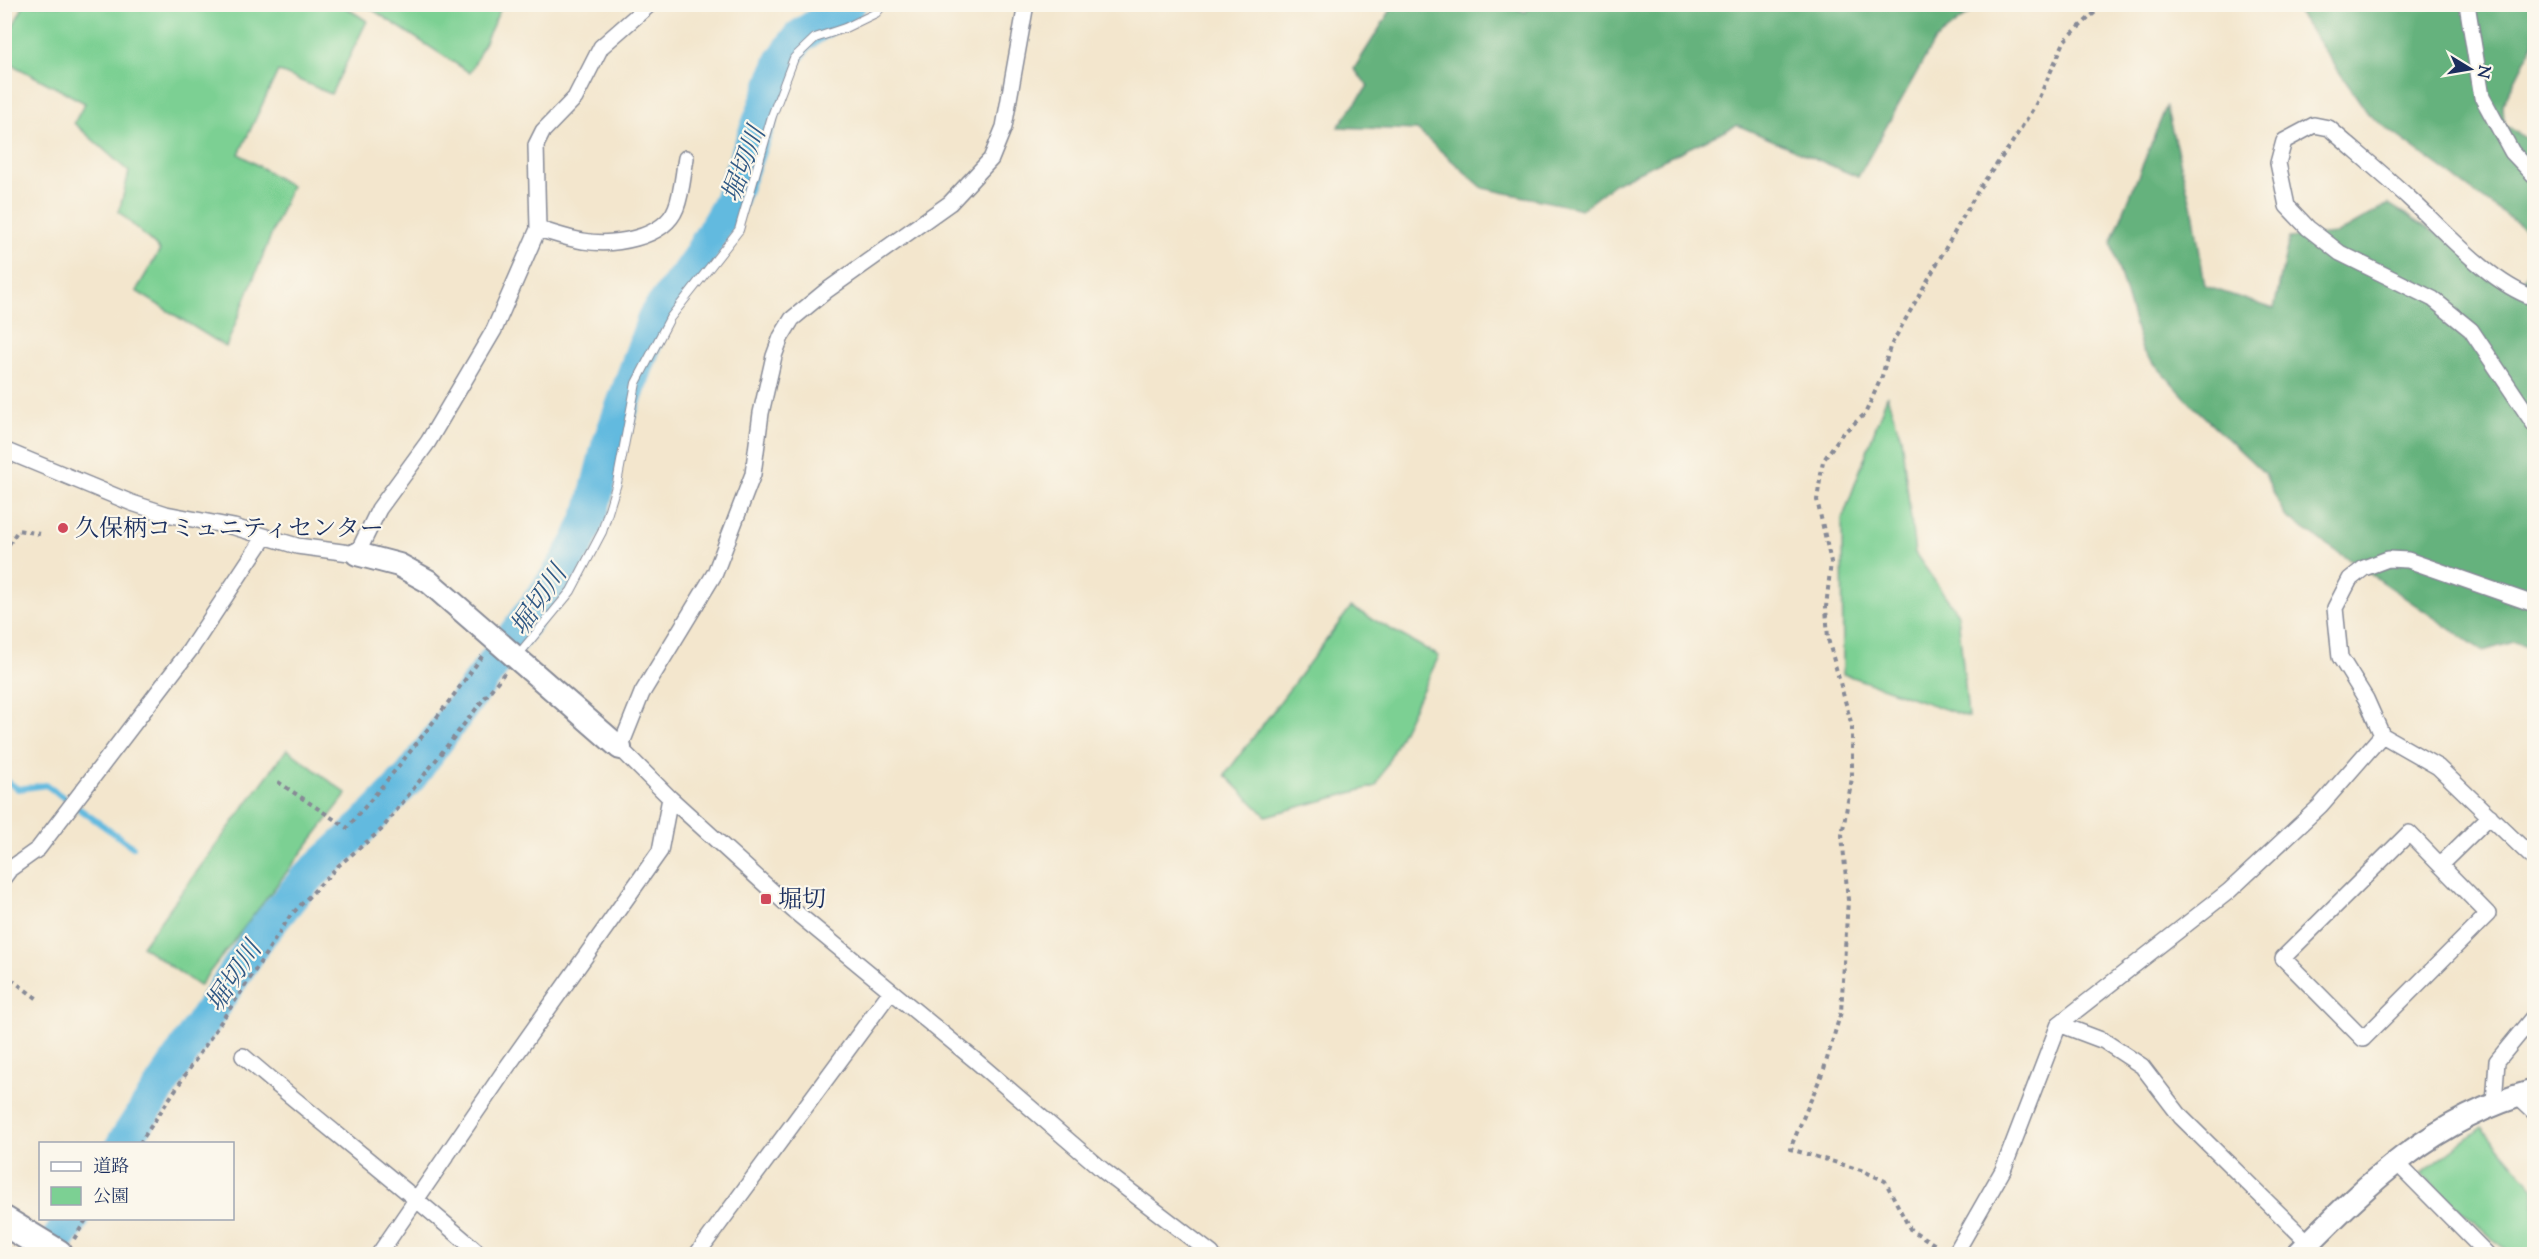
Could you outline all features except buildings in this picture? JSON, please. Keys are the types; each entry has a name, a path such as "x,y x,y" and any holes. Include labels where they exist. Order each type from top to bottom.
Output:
{"highway":[{"path":"4,1221 46,1247"}],"street":[{"path":"357,554 379,509 428,442 494,330 538,229 536,145 543,132 575,98 601,47 650,4"},
{"path":"620,748 642,693 715,573 753,474 761,413 774,356 781,337 792,319 818,298 950,203 991,159 1004,127 1026,4"},
{"path":"2467,4 2482,98 2512,152 2535,176"},
{"path":"2535,298 2521,293 2484,268 2401,190 2329,128 2314,125 2284,141 2278,163 2287,206 2307,228 2340,253 2433,299 2470,330 2535,424"},
{"path":"538,229 582,241 604,242 650,234 662,228 676,209 686,158"},
{"path":"4,450 132,503 166,514 234,527 264,538 297,546 357,554 399,565 428,581 620,748 670,798 793,910 1105,1172 1212,1254"},
{"path":"4,877 10,869 38,849 183,660 264,538"},
{"path":"2535,604 2408,560 2388,559 2364,568 2350,579 2335,608 2340,657 2366,699 2382,735 2438,767 2535,859"},
{"path":"1956,1254 2003,1170 2059,1024 2229,891 2320,806 2382,735"},
{"path":"379,1254 507,1067 660,851 670,798"},
{"path":"2440,865 2490,816"},
{"path":"2409,833 2440,865 2488,914 2363,1039 2283,958 2409,833"},
{"path":"697,1254 891,991"},
{"path":"2494,1103 2497,1061 2535,1016"},
{"path":"2059,1024 2104,1041 2142,1066 2181,1117 2310,1250 2395,1161 2442,1129 2494,1103 2526,1093 2535,1112"},
{"path":"243,1056 480,1254"},
{"path":"2395,1161 2487,1254"}],"lane":[{"path":"515,659 571,591 602,532 617,483 636,383 670,318 739,230 772,116 794,58 815,38 845,28 876,13 884,4"}],"path":[{"path":"1956,1254 1910,1229 1885,1181 1861,1170 1790,1149 1824,1069 1841,1012 1848,900 1842,835 1852,778 1852,726 1828,639 1826,607 1831,562 1817,500 1823,461 1842,434 1865,414 1882,376 1890,347 1980,187 2010,146 2036,104 2065,40 2104,4"},
{"path":"4,552 18,530 40,534"},
{"path":"278,782 347,828 396,772 438,718 494,639"},
{"path":"140,1142 245,987 290,916 338,866 381,830 515,659"},
{"path":"4,974 39,1000"}],"green space":[{"path":"1529,4 1980,5 1935,40 1858,177 1737,125 1615,183 1582,209 1483,188 1417,130 1338,127 1368,86 1354,69 1394,5 1505,5 1526,12"},
{"path":"24,5 342,5 367,21 331,94 278,71 239,154 291,186 226,347 136,291 160,250 119,212 129,172 74,123 85,103 5,61 5,41"},
{"path":"365,5 496,5 501,8 470,73"},
{"path":"2293,5 2534,5 2534,42 2503,104 2504,124 2534,144 2534,236 2369,115"},
{"path":"2166,107 2194,216 2205,286 2274,309 2289,238 2337,234 2389,204 2520,285 2534,264 2534,648 2514,642 2483,651 2285,516 2264,473 2194,407 2142,350 2111,243"},
{"path":"1887,396 1901,437 1915,553 1958,614 1968,717 1843,674 1842,520"},
{"path":"1351,607 1439,656 1376,786 1266,816 1225,775"},
{"path":"287,749 347,794 199,986 142,946"},
{"path":"2482,1127 2534,1188 2534,1254 2510,1254 2421,1174"}],"waterway":[{"name":"堀切川","path":"124,1142 260,935 305,880 356,833 411,776 557,577 579,541 592,510 608,446 655,316 694,265 728,206 782,61 799,37 849,4"},
{"path":"4,779 18,789 46,785 133,847"},
{"name":"堀切川","path":"48,1254 72,1220"}],"place":[{"name":"久保柄コミュニティセンター","path":"63,528"},
{"name":"堀切","path":"766,899"}]}
